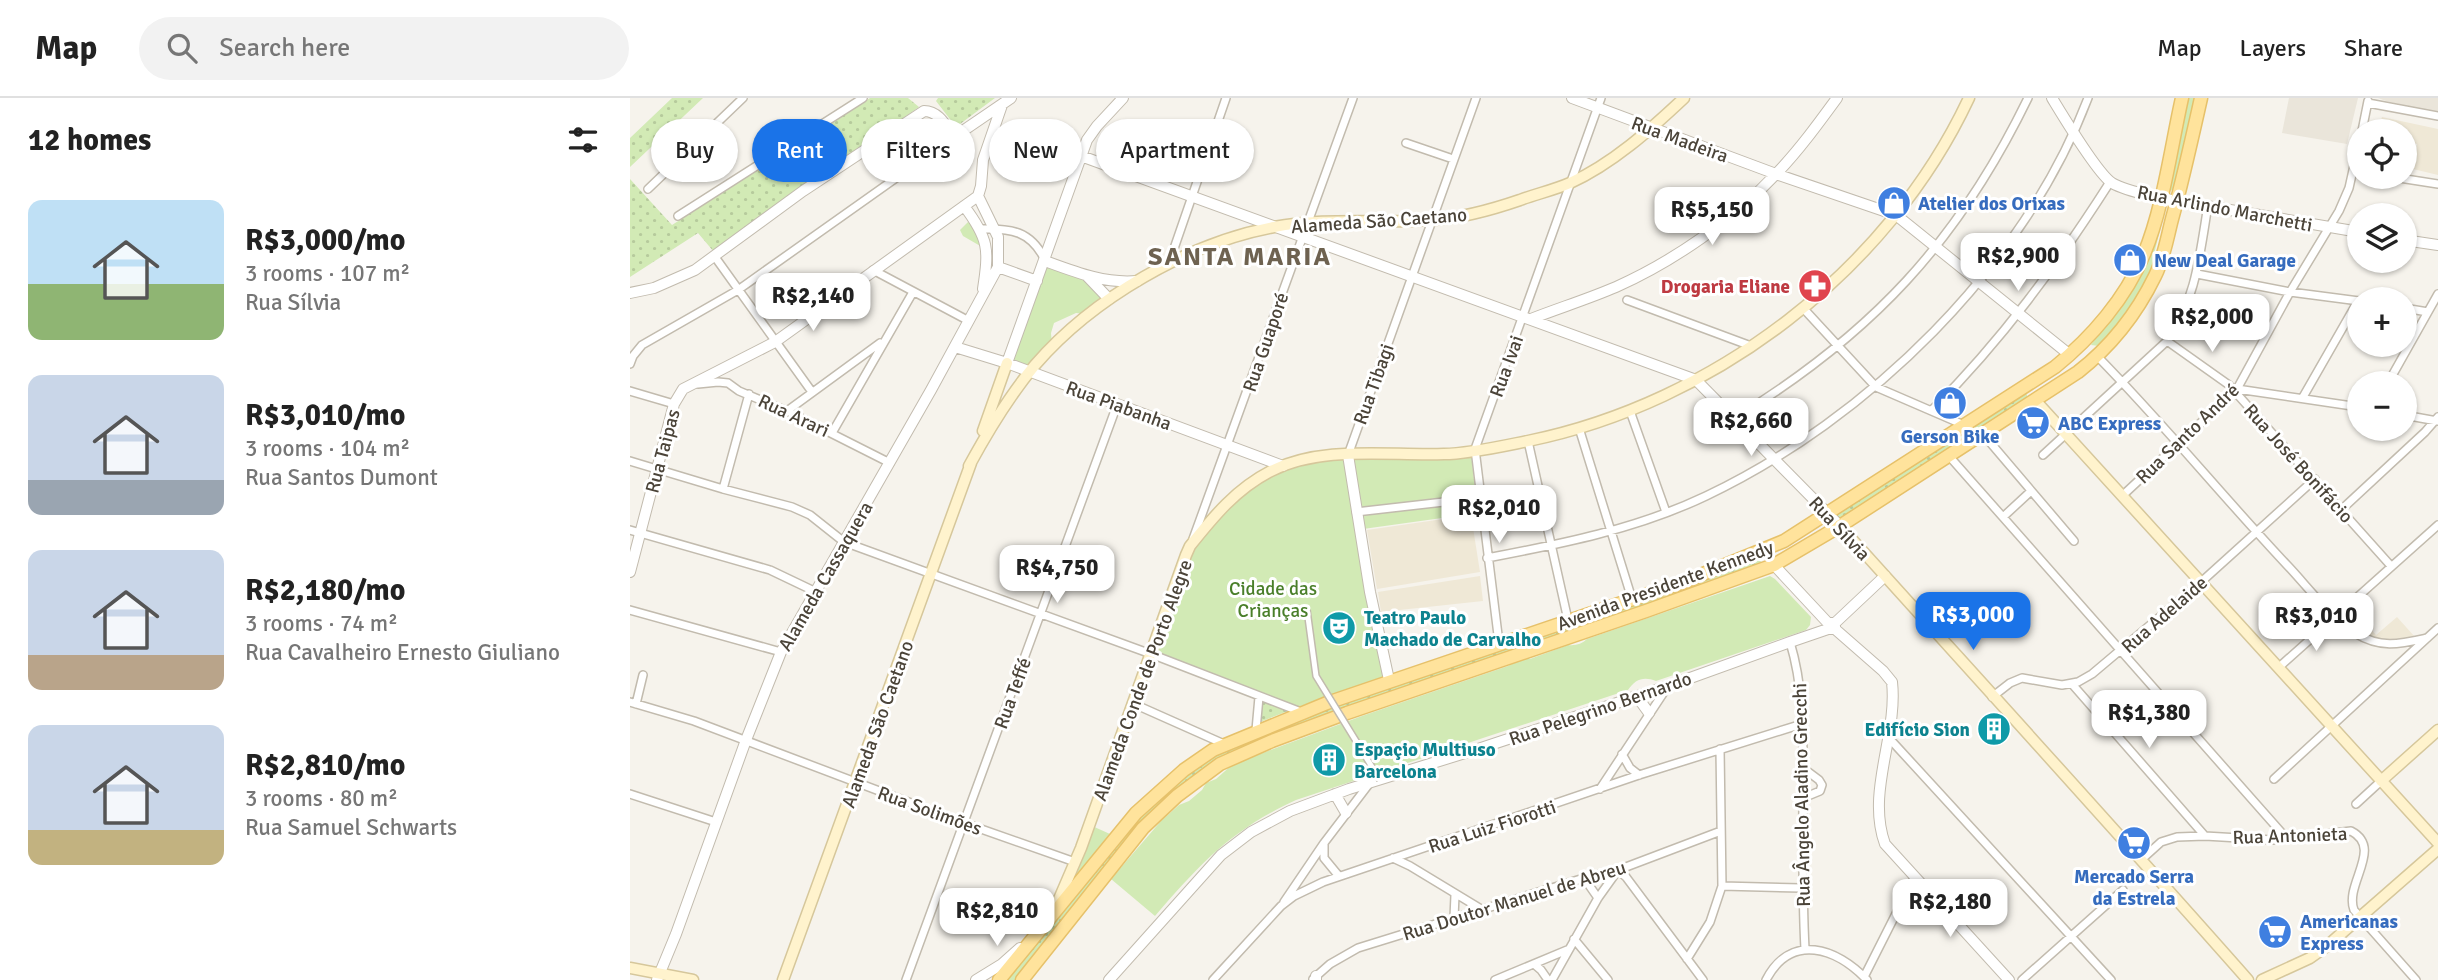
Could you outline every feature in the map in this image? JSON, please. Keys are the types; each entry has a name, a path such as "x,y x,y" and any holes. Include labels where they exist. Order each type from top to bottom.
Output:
{"main road":[{"name":"Alameda São Caetano","path":"969,467 995,420 1029,372 1070,330 1109,299 1170,263 1273,227 1306,223 1432,220 1471,215 1570,183 1651,129 1684,98"},
{"name":"Alameda Conde de Porto Alegre","path":"1052,915 1076,862 1190,546 1228,501 1256,480 1283,466 1306,459 1348,455 1448,454 1528,441 1630,411 1696,380 1751,346 1803,308 1863,252 1896,215 1934,160 1969,98"},
{"name":"Avenida Presidente Kennedy","path":"999,980 1136,813 1184,770 1224,744 1389,680 1632,599 1743,559 1784,541 2037,380 2070,355 2104,318 2136,272 2160,198 2182,98"},
{"name":"Avenida Presidente Kennedy","path":"1022,980 1143,828 1177,796 1220,764 1301,731 1774,565 1840,526 2066,381 2097,356 2128,320 2155,276 2178,201 2201,98"},
{"path":"2070,355 2097,356"},
{"name":"Alameda São Caetano","path":"783,980 1007,363"},
{"path":"2037,380 2031,390 2035,400 2438,843"},
{"path":"1816,522 1840,526"},
{"name":"Rua Sílvia","path":"1840,526 1993,697 2037,741 2248,980"},
{"path":"1774,565 1774,554 1784,541"},
{"path":"1743,559 1762,558 1774,565"},
{"path":"1301,712 1305,719 1301,731"},
{"path":"1256,730 1261,746"},
{"path":"2381,781 2438,730"},
{"path":"2262,980 2318,953 2438,849"},
{"path":"630,968 658,977 693,980"}],"street":[{"path":"648,189 743,98"},
{"path":"678,216 863,98"},
{"path":"1082,153 1097,126 1123,98"},
{"path":"1170,263 1226,98"},
{"name":"Rua Guaporé","path":"1190,546 1353,98"},
{"name":"Rua Tibagi","path":"1389,680 1370,592 1348,455 1476,98"},
{"name":"Rua Madeira","path":"1572,98 1600,103 1651,129 1896,215 2070,355"},
{"path":"1527,317 1601,293 1656,265 1703,235 1776,174 1811,134 1837,98"},
{"path":"1735,418 1782,390 1839,346 1880,309 1935,249 1970,203 2028,98"},
{"name":"Rua Arlindo Marchetti","path":"2052,98 2074,134 2110,182 2160,198 2347,230"},
{"path":"1486,558 1552,546 1611,531 1704,497 1773,459 1875,387 1930,335 2008,244 2074,134 2088,98"},
{"path":"2364,119 2368,100 2438,117"},
{"path":"975,123 1007,101"},
{"path":"1007,101 983,160 978,196 996,229 998,267 1037,281"},
{"name":"Rua Ivai","path":"1499,643 1486,558 1475,449 1527,317 1570,183 1600,103"},
{"path":"912,119 924,111 929,111 940,119"},
{"path":"1406,143 1453,159"},
{"path":"630,293 654,288 676,279 715,257 803,191 861,153"},
{"name":"Rua Sílvia","path":"1082,156 1696,380 1840,526"},
{"path":"2417,181 2438,184"},
{"path":"630,364 632,356 642,345 738,290 890,182"},
{"path":"1007,363 1072,182"},
{"path":"1932,410 1964,378 2018,315 2065,253 2110,182"},
{"name":"Rua Santo André","path":"2122,496 2236,390 2349,189"},
{"name":"Rua Taipas","path":"630,572 635,531 674,404 683,389 775,342 978,196"},
{"path":"2043,455 2167,341 2182,319 2197,274 2208,205"},
{"path":"964,206 981,229 987,252 981,299"},
{"path":"981,229 1026,235 1038,247 1045,261 1087,276 1113,282 1138,281"},
{"path":"2417,242 2438,245"},
{"path":"715,257 812,392"},
{"name":"Alameda Cassaquera","path":"658,977 780,652 890,463 998,267"},
{"path":"873,270 969,321"},
{"path":"2197,274 2290,292 2347,299"},
{"path":"1087,276 1109,299"},
{"path":"832,433 914,292"},
{"path":"2395,371 2438,294"},
{"path":"1627,300 1751,346"},
{"path":"1803,308 1875,387 1965,426"},
{"path":"2417,310 2428,312"},
{"path":"2303,397 2347,322"},
{"path":"787,411 884,341"},
{"name":"Rua José Bonifácio","path":"2167,341 2236,390 2391,565"},
{"name":"Rua Piabanha","path":"955,347 1007,363 1283,466"},
{"path":"2097,356 2336,617 2355,633 2394,645 2427,638"},
{"name":"Rua Arari","path":"694,384 728,383 739,391 787,411 890,463"},
{"path":"2236,390 2347,405"},
{"path":"630,391 674,404"},
{"path":"723,489 749,394"},
{"name":"Rua Teffé","path":"905,980 1117,405"},
{"path":"1630,411 1667,512"},
{"path":"2417,417 2437,420"},
{"path":"2341,510 2437,420"},
{"path":"1579,428 1632,599"},
{"path":"1983,434 2074,541"},
{"path":"1528,441 1568,620"},
{"path":"1949,456 2287,839"},
{"path":"630,461 802,510 844,542 1301,712"},
{"name":"Rua Adelaide","path":"2072,684 2092,674 2120,651 2315,479"},
{"path":"2003,517 2030,492"},
{"path":"1356,512 1479,498"},
{"path":"2278,668 2438,525"},
{"path":"635,531 771,570 814,591"},
{"path":"1774,565 1832,626 1892,682 1880,790 1882,837 1914,878 2009,980"},
{"name":"Rua Pelegrino Bernardo","path":"1109,980 1233,844 1290,811 1668,686 1832,626 1885,576"},
{"path":"630,610 780,652"},
{"path":"1307,610 1316,676 1380,780"},
{"path":"2274,779 2438,628"},
{"name":"Rua Ângelo Aladino Grecchi","path":"1790,642 1800,686 1802,724 1801,887 1805,948"},
{"path":"2394,645 2399,651 2398,664"},
{"path":"633,703 643,676"},
{"path":"1993,697 2010,683 2022,678 2054,685 2072,684 2205,836"},
{"path":"1600,790 1668,686"},
{"path":"1633,696 1649,713"},
{"path":"1256,730 1259,697"},
{"name":"Rua Solimões","path":"633,703 694,721 964,823 1076,862"},
{"path":"1134,704 1224,744"},
{"name":"Rua Luiz Fiorotti","path":"1213,980 1281,906 1338,875 1802,724"},
{"path":"1888,737 2111,980"},
{"path":"1687,959 1710,922 1722,886 1720,749"},
{"path":"1622,754 1627,764 1639,775"},
{"path":"1803,768 1822,785 1820,791 1803,798"},
{"path":"2356,804 2381,781"},
{"path":"1281,906 1370,783"},
{"path":"630,794 716,822"},
{"path":"1335,794 1346,813"},
{"name":"Rua Antonieta","path":"2141,860 2168,839 2205,836 2287,839 2344,830 2356,833 2364,846 2365,854 2352,892 2352,903 2360,918"},
{"name":"Rua Doutor Manuel de Abreu","path":"1315,979 1330,964 1358,948 1584,878 1618,870 1721,831"},
{"path":"1324,843 1324,858 1338,875"},
{"path":"1393,858 1481,909"},
{"path":"1534,964 1550,980 1598,898 1618,870 1703,980"},
{"path":"1584,878 1598,898"},
{"path":"1766,980 1782,960 1805,948 1841,958 1866,978 1914,878"},
{"path":"1722,886 1801,887"},
{"path":"2022,980 2123,890"},
{"path":"1454,918 1455,895"},
{"path":"2360,918 2416,980"},
{"path":"976,980 1002,964 1033,936"},
{"path":"1574,939 1608,980"},
{"path":"1495,980 1568,950"}],"shaded area":[{"path":"2289,98 2358,98 2353,119 2347,119 2347,144 2282,133"},
{"path":"2378,98 2438,98 2438,113 2386,101"},
{"path":"2417,124 2438,129 2438,175 2417,170"},
{"path":"1471,515 1480,572 1377,589 1367,530"},
{"path":"1480,576 1483,601 1381,612 1378,592"},
{"path":"2357,614 2376,635 2397,617 2415,637 2396,642 2377,641 2347,623"}],"green space":[{"path":"672,98 703,98 681,119 651,119 651,147 630,167 630,138"},
{"path":"870,98 908,98 919,107 902,119 861,119 861,148 847,158 847,119 837,119"},
{"path":"938,98 995,98 967,119 950,119 936,101"},
{"path":"2187,98 2195,98 2174,191 2167,189"},
{"path":"752,174 752,182 813,182 714,252 698,233 630,277 630,179 672,225"},
{"path":"2163,210 2154,254 2157,258 2151,270 2108,336 2099,346 2091,345 2122,307 2136,284"},
{"path":"968,222 980,231 982,247 963,236 960,230"},
{"path":"1048,264 1085,276 1106,299 1087,314 1076,313 1054,323 1052,345 1028,369 1010,362"},
{"path":"2026,392 2028,399 1841,519 1837,516 1837,513"},
{"path":"1471,454 1478,513 1363,529 1349,456"},
{"name":"Cidade das Crianças","path":"1344,457 1383,678 1295,708 1158,652 1189,558 1233,499 1288,466"},
{"path":"1755,560 1761,561 1759,565 1255,743 1252,735"},
{"path":"1770,576 1811,617 1806,630 1656,681 1640,680 1628,690 1296,800 1253,823 1218,849 1155,916 1111,879 1161,821 1233,764 1508,666 1525,657 1530,659 1578,644"},
{"path":"1260,700 1288,711 1260,722"},
{"path":"1250,736 1254,746 1189,783 1016,980 1002,980 1136,815 1222,748"},
{"path":"1090,825 1110,834 1067,886"}],"place":[{"name":"Atelier dos Orixas","path":"1894,203"},
{"name":"New Deal Garage","path":"2130,260"},
{"name":"Drogaria Eliane","path":"1815,286"},
{"name":"Gerson Bike","path":"1950,403"},
{"name":"ABC Express","path":"2033,423"},
{"name":"Teatro Paulo Machado de Carvalho","path":"1339,628"},
{"name":"Edifício Sion","path":"1994,729"},
{"name":"Espaçio Multiuso Barcelona","path":"1329,760"},
{"name":"Mercado Serra da Estrela","path":"2134,843"},
{"name":"Americanas Express","path":"2275,932"}],"district":[{"name":"SANTA MARIA","path":"1240,256"}]}
